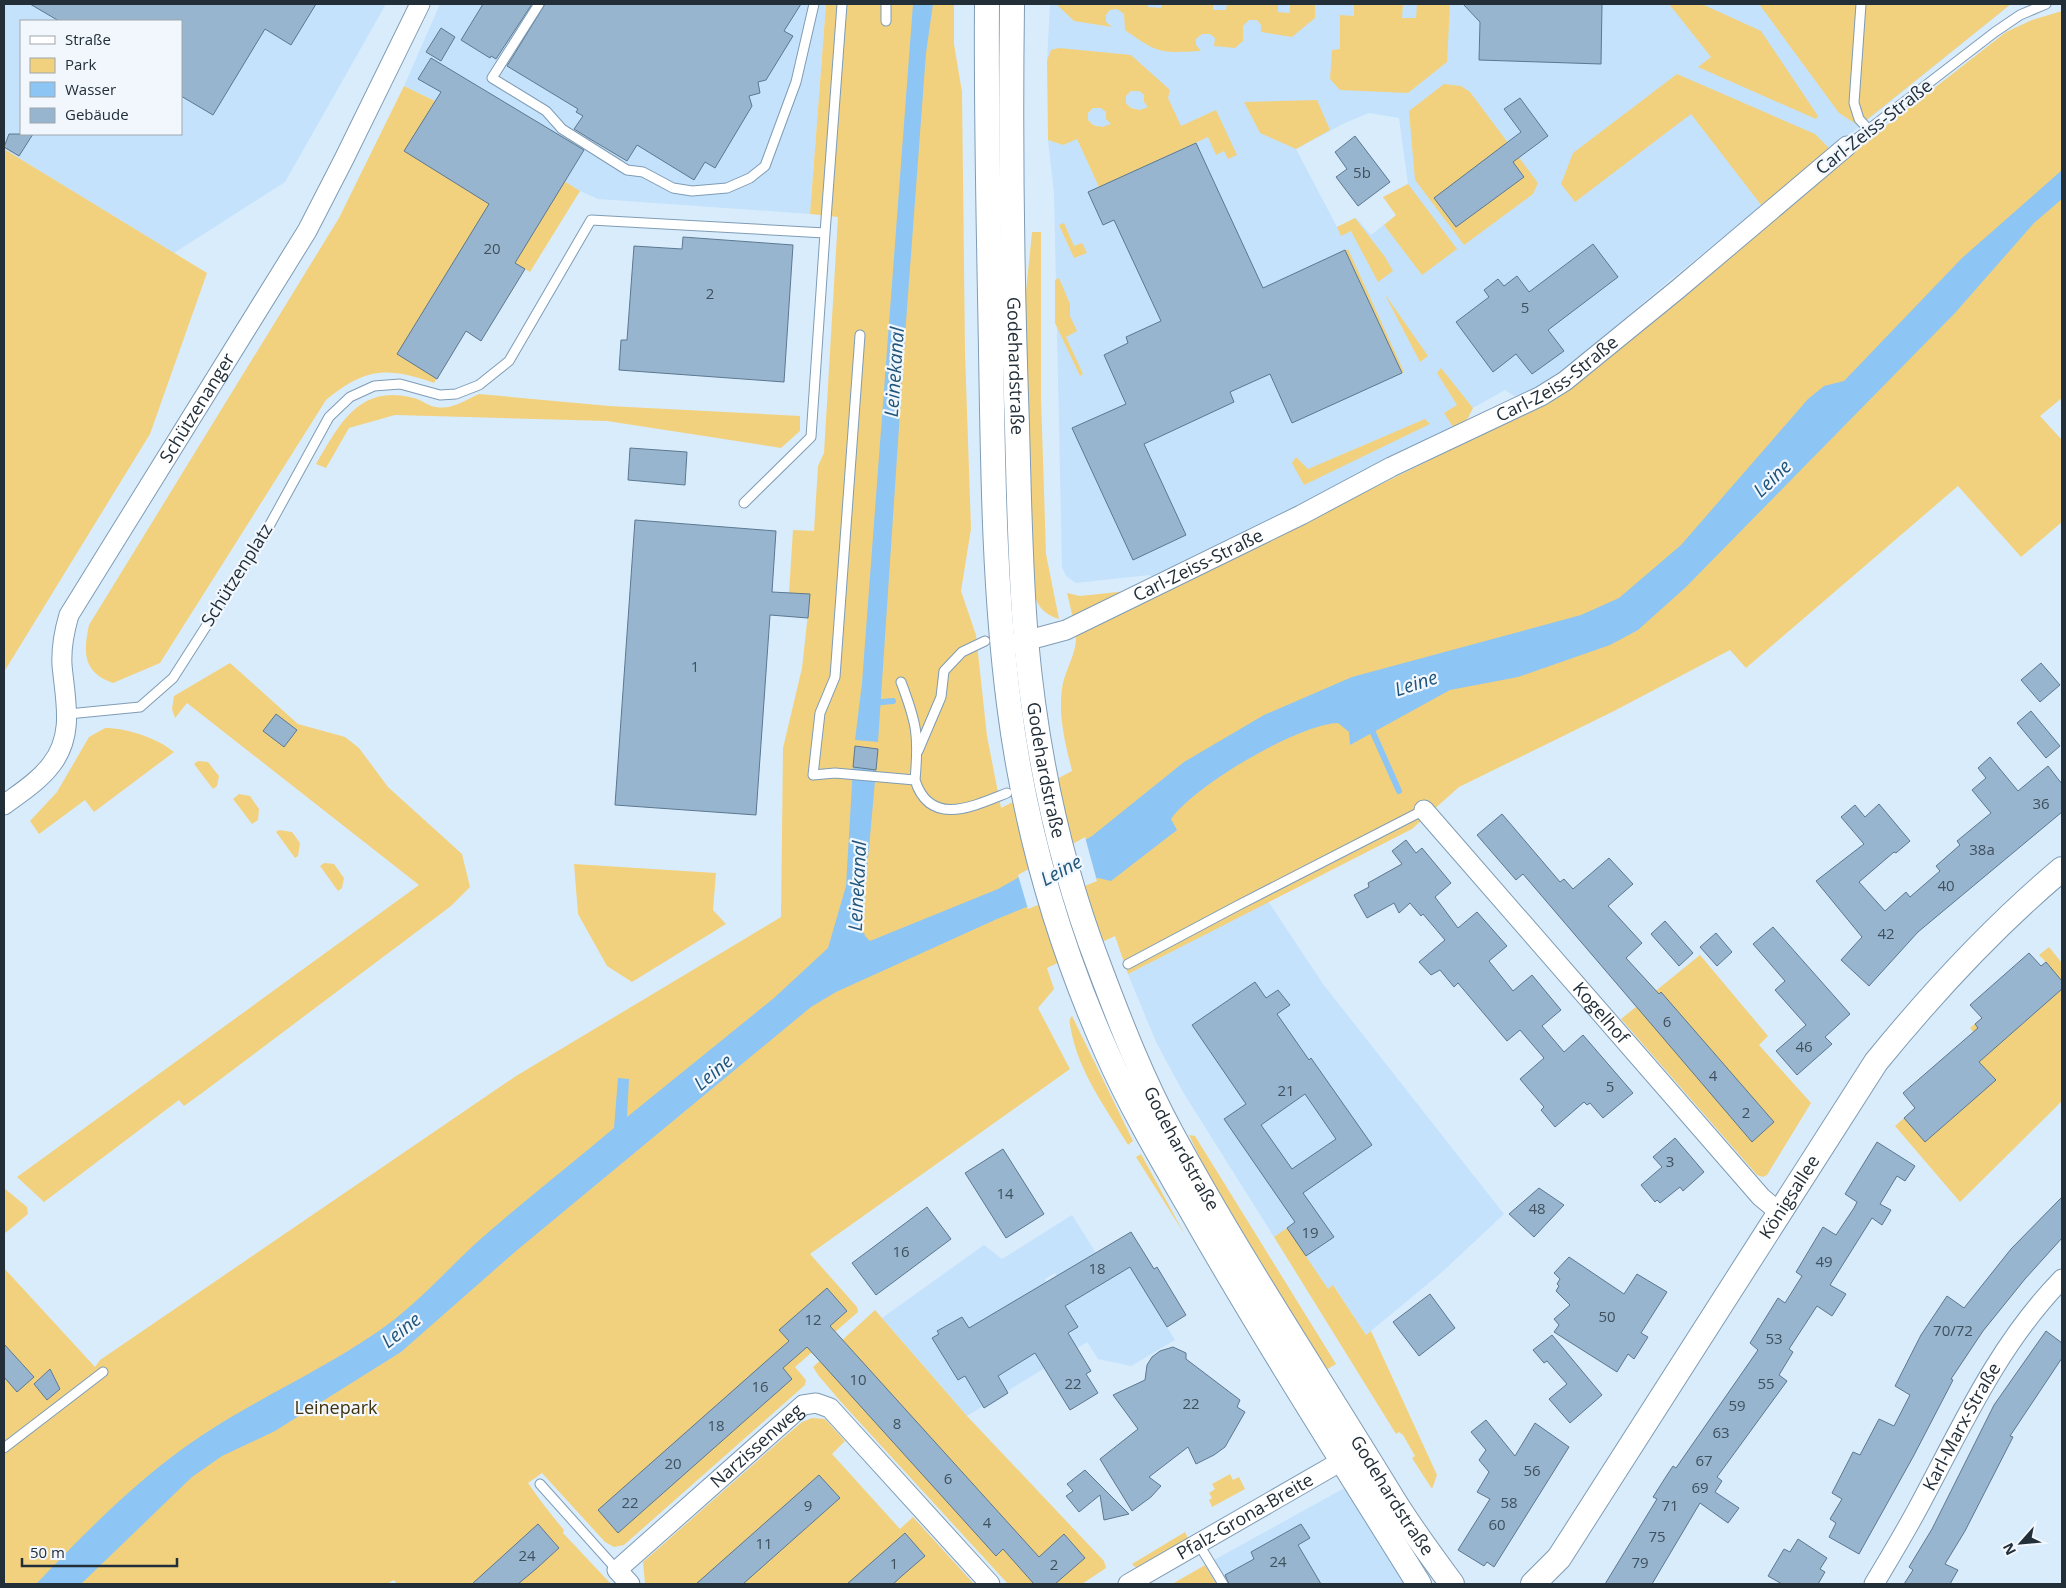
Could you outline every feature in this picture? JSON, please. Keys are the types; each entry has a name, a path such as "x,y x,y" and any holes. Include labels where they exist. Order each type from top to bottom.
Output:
{"street":[{"name":"Schützenanger","path":"4,805 41,777 53,764 66,731 68,714 62,655 63,638 68,615 306,231 344,159 420,4"},
{"name":"Godehardstraße","path":"988,4 986,80 994,644 1009,706 1015,791 1077,977 1107,1054 1150,1139 1221,1262 1352,1455 1434,1558 1452,1584"},
{"name":"Godehardstraße","path":"1012,4 1014,346 1026,641 1045,777 1068,874 1098,965 1133,1051 1170,1131 1239,1250 1352,1455 1419,1584"},
{"name":"Carl-Zeiss-Straße","path":"994,644 1026,641 1066,630 1301,514 1391,467 1541,396 1564,381 1678,289 1847,146"},
{"name":"Kogelhof","path":"1424,810 1761,1197 1780,1212"},
{"name":"Königsallee","path":"1533,1584 1559,1558 1876,1062 1918,1010 2013,911 2062,870"},
{"name":"Karl-Marx-Straße","path":"1874,1584 1918,1509 1990,1371 2044,1300 2062,1280"},
{"name":"Narzissenweg","path":"617,1570 803,1405 816,1403 830,1408 990,1584"},
{"name":"Pfalz-Grona-Breite","path":"1128,1584 1352,1455"},
{"name":"Königsallee","path":"1550,1584 1555,1576 1559,1558"},
{"path":"617,1570 630,1584"}],"lane":[{"path":"538,4 492,78 546,111 562,129 627,170 643,172 673,188 707,192 727,188 750,178 765,166 796,82 814,4"},
{"path":"744,503 810,437 842,4"},
{"path":"886,4 886,21"},
{"path":"1861,4 1854,104 1860,119 1868,129"},
{"name":"Carl-Zeiss-Straße","path":"1847,146 1995,32 2020,15 2046,4"},
{"name":"Schützenplatz","path":"68,714 140,707 173,678 262,539 329,417 350,397 374,386 400,384 448,395 465,391 486,379 509,361 591,220 826,233"},
{"path":"860,335 834,677 820,713 813,774 835,773 915,780"},
{"path":"918,750 941,697 944,671 962,652 994,644"},
{"path":"901,682 914,717 918,750 915,780 918,791 942,810 960,810 1015,791"},
{"path":"1128,964 1424,810"},
{"path":"4,1448 104,1372"},
{"path":"540,1484 617,1570"},
{"path":"1198,1542 1223,1584"}],"shaded area":[{"path":"4,4 386,4 285,182 174,253 4,149"},
{"path":"440,4 826,4 810,214 598,199 580,191 435,101 404,86"},
{"path":"1050,4 2011,4 1670,280 1554,378 1516,397 1505,390 1473,408 1461,425 1156,578 1149,575 1076,583 1066,576 1062,567 1054,193 1048,140 1063,145 1100,126 1093,125 1088,120 1088,113 1093,108 1102,108 1106,112 1138,108 1131,108 1126,103 1126,96 1131,91 1139,91 1144,95 1168,97 1047,61","holes":["1369,113 1399,118 1408,184 1383,197 1396,215 1371,235 1356,218 1337,227 1296,149 1345,123"]},
{"path":"1268,901 1323,984 1504,1214 1441,1273 1366,1335 1334,1286 1328,1289 1287,1229 1274,1237 1183,1092 1156,1042 1128,974"},
{"path":"1072,1215 1096,1253 1058,1277 1055,1273 1045,1279 1055,1312 1146,1257 1154,1269 1157,1267 1167,1327 1175,1340 1131,1366 1098,1359 1087,1342 967,1416 882,1318 984,1245 1002,1259"},
{"path":"1350,1485 1413,1584 1216,1584 1205,1565"}],"green space":[{"name":"Leinepark","path":"826,4 954,4 954,44 962,92 965,352 971,529 961,591 976,635 987,736 1001,808 1072,771 1061,716 1061,694 1073,653 1076,635 1549,401 1883,128 2006,32 2032,20 2062,11 2062,398 2040,416 2062,440 2062,522 2021,557 1958,486 1746,668 1730,650 1614,711 1459,787 1412,829 1128,974 1115,936 1047,968 1054,989 1038,1008 1070,1069 810,1254 857,1307 858,1312 795,1367 806,1380 805,1385 624,1545 614,1547 605,1542 542,1473 528,1483 564,1530 563,1533 611,1584 397,1584 394,1580 387,1584 4,1584 4,1268 95,1367 100,1360 516,1076 781,917 783,748 802,668 810,595 789,593 793,530 814,531 818,466 824,453 838,217 810,214"},
{"path":"1056,4 1148,4 1148,7 1161,8 1162,4 1213,4 1213,10 1226,10 1227,4 1278,4 1278,12 1290,13 1290,4 1315,4 1315,18 1292,37 1261,32 1261,25 1257,20 1249,20 1243,26 1243,41 1235,48 1214,46 1215,38 1210,34 1202,34 1196,39 1196,45 1201,51 1168,52 1145,44 1125,30 1124,14 1117,9 1110,10 1106,15 1106,22 1112,27 1074,21"},
{"path":"1354,4 1403,4 1402,18 1416,18 1417,4 1450,4 1447,62 1408,93 1340,90 1330,79 1332,50 1340,49 1340,15 1354,16"},
{"path":"1669,4 1704,5 1761,31 1818,116 1816,119 1698,67 1711,57"},
{"path":"1759,4 2011,4 1859,126 1839,113"},
{"path":"1059,48 1131,55 1170,90 1168,98 1181,126 1216,110 1237,155 1228,159 1224,151 1216,155 1208,137 1099,187 1077,139 1063,145 1048,140 1047,61 1051,50","holes":["1131,91 1139,91 1144,95 1144,102 1148,107 1140,110 1131,108 1126,103 1126,96","1093,108 1101,108 1106,112 1106,119 1111,124 1102,127 1093,125 1088,120 1088,113"]},
{"path":"1677,74 1815,134 1831,150 1761,205 1691,114 1575,202 1561,184 1573,153"},
{"path":"1444,84 1461,86 1470,92 1538,183 1533,194 1464,245 1415,180 1409,111"},
{"path":"404,86 435,101 580,191 530,272 525,269 481,341 466,331 434,383 403,374 378,373 353,381 326,400 160,663 113,683 96,673 88,660 86,644 89,625 339,218"},
{"path":"1317,100 1330,130 1296,149 1260,133 1244,102"},
{"path":"4,149 207,273 150,434 4,672"},
{"path":"1408,184 1457,249 1422,275 1384,225 1396,215 1383,197"},
{"path":"1355,218 1385,257 1393,271 1378,282 1351,231 1341,236 1337,227"},
{"path":"1064,223 1074,246 1082,243 1087,253 1074,258 1059,225"},
{"path":"1032,232 1041,232 1041,397 1046,554 1059,619 1041,608 1036,600 1033,589 1024,312"},
{"path":"1348,249 1404,372 1402,373 1345,251"},
{"path":"1059,278 1070,304 1070,316 1077,331 1066,337 1083,374 1080,376 1055,323 1055,280"},
{"path":"1384,293 1428,356 1420,362"},
{"path":"1441,368 1473,408 1468,418 1455,430 1444,413 1457,405 1437,373"},
{"path":"479,394 609,406 800,416 800,431 781,448 607,421 395,415 349,428 326,468 316,464 343,422 365,402 379,396 395,395 414,398 442,408 458,404"},
{"path":"1425,419 1430,424 1304,485 1292,463 1296,457 1308,469"},
{"path":"1127,591 1073,618 1067,593 1080,596"},
{"path":"230,663 298,724 345,737 359,748 388,787 462,854 470,887 451,906 202,1093 184,1106 179,1100 44,1202 17,1177 419,885 187,703 175,718 172,709 174,696"},
{"path":"105,728 114,728 141,735 159,742 174,752 94,812 85,800 39,834 30,821 57,792 89,737"},
{"path":"198,761 208,762 219,776 217,786 213,789 194,764"},
{"path":"239,794 250,796 259,809 258,820 252,824 233,799"},
{"path":"279,830 292,832 300,843 298,856 295,858 276,832"},
{"path":"324,863 334,864 344,878 342,888 338,891 320,866"},
{"path":"574,864 716,873 713,910 726,924 632,982 607,966 578,914"},
{"path":"2049,947 2062,963 2062,1101 1960,1202 1895,1126 1985,1046 1970,1028 2046,962 2039,955"},
{"path":"1700,955 1768,1036 1759,1045 1811,1103 1767,1175 1763,1177 1757,1175 1621,1019"},
{"path":"1072,1016 1133,1141 1128,1145 1094,1090 1080,1061 1070,1024"},
{"path":"1189,1135 1195,1136 1336,1364 1326,1370 1208,1175"},
{"path":"1141,1154 1185,1235 1136,1157"},
{"path":"4,1188 27,1207 28,1214 4,1234"},
{"path":"1287,1228 1328,1289 1333,1285 1366,1335 1371,1331 1437,1475 1432,1489 1412,1458 1415,1456 1403,1435 1399,1432 1396,1434 1274,1237"},
{"path":"875,1310 967,1416 1104,1561 1106,1568 1082,1584 1008,1584 841,1402 813,1367"},
{"path":"812,1418 825,1419 845,1441 832,1454 900,1529 913,1517 974,1584 645,1584 643,1562 789,1433 802,1422"},
{"path":"1230,1474 1233,1480 1239,1477 1245,1489 1212,1507 1209,1500 1212,1498 1209,1493 1215,1489 1212,1484"},
{"path":"1185,1532 1188,1538 1136,1568 1132,1564"},
{"path":"1205,1565 1216,1584 1172,1584 1200,1568"}],"water":[{"name":"Leinekanal","path":"913,4 933,4 926,53 878,742 855,740 862,683"},
{"path":"2062,170 2062,199 2034,223 1955,313 1686,587 1638,630 1610,645 1518,677 1450,690 1350,745 1349,732 1338,723 1320,726 1298,734 1248,759 1201,790 1183,805 1171,819 1177,830 1111,881 1098,878 997,919 836,992 811,1007 516,1251 401,1352 275,1431 222,1456 192,1477 81,1584 36,1584 114,1505 178,1452 249,1406 348,1351 372,1336 406,1310 509,1214 614,1128 618,1078 629,1079 627,1117 774,998 828,948 846,886 853,767 876,770 862,926 865,936 870,941 998,889 1092,836 1184,762 1264,715 1352,677 1581,615 1619,598 1681,545 1808,399 1824,386 1844,381 1962,258"}],"pier":[{"path":"1085,837 1097,881 1028,909 1018,875"}],"building":[{"path":"30,4 316,4 291,45 265,29 213,115 182,97 182,20 57,20"},
{"path":"483,4 532,4 496,59 491,56 490,58 461,40"},
{"path":"545,4 801,4 784,31 793,36 766,80 758,82 760,93 749,96 752,106 715,168 705,162 694,180 637,145 627,161 590,139 574,129 583,116 576,112 578,109 507,66"},
{"path":"1463,4 1602,4 1601,64 1479,60 1480,22"},
{"path":"441,28 455,37 441,61 426,52"},
{"path":"431,58 584,150 515,263 525,269 481,341 466,331 437,379 397,354 489,204 404,151 441,92 418,79"},
{"path":"1520,98 1548,136 1513,162 1524,177 1456,227 1434,198 1521,132 1504,109"},
{"path":"9,134 32,135 19,156 4,147"},
{"path":"1355,136 1390,182 1358,206 1336,177 1347,169 1335,152"},
{"path":"1196,143 1263,288 1345,250 1402,373 1292,423 1270,374 1230,392 1234,402 1144,444 1186,535 1133,560 1072,428 1126,404 1104,355 1128,343 1126,337 1161,321 1114,220 1103,225 1088,192"},
{"path":"683,237 793,245 784,382 619,370 621,340 627,340 634,246 682,249"},
{"path":"1593,244 1618,277 1548,330 1564,351 1532,374 1516,354 1493,372 1456,322 1489,297 1484,290 1498,279 1504,286 1517,276 1529,292"},
{"path":"630,448 687,452 685,485 628,480"},
{"path":"635,520 776,531 772,592 810,594 808,618 770,615 756,815 615,805"},
{"path":"2041,663 2060,685 2040,702 2021,680"},
{"path":"2031,711 2060,746 2046,758 2017,723"},
{"path":"276,714 297,730 284,747 263,731"},
{"path":"855,746 878,749 876,770 853,767"},
{"path":"1990,757 2018,791 2048,766 2062,784 2062,812 1918,932 1869,986 1841,960 1862,937 1816,881 1864,844 1841,817 1855,805 1865,817 1879,804 1910,841 1859,882 1885,911 1906,892 1910,897 1940,871 1936,866 1960,845 1957,841 1991,813 1972,790 1986,778 1978,768"},
{"path":"1502,814 1560,882 1564,879 1573,889 1609,858 1633,884 1608,906 1642,943 1626,958 1659,994 1661,992 1774,1122 1752,1142 1523,874 1516,880 1477,835"},
{"path":"1406,840 1416,853 1422,848 1451,883 1435,897 1458,928 1477,912 1507,946 1489,961 1513,991 1532,975 1561,1010 1542,1026 1564,1052 1583,1035 1633,1093 1603,1118 1590,1103 1587,1105 1584,1102 1555,1127 1541,1110 1544,1107 1520,1079 1544,1058 1520,1030 1507,1041 1458,983 1454,987 1440,970 1431,975 1419,962 1445,940 1423,914 1421,916 1410,903 1399,913 1394,903 1367,918 1354,895 1369,887 1368,883 1402,864 1392,851"},
{"path":"1665,921 1693,953 1679,966 1651,934"},
{"path":"1773,927 1850,1014 1825,1037 1832,1044 1797,1075 1776,1051 1806,1025 1775,990 1785,981 1753,944"},
{"path":"1716,933 1732,952 1717,966 1700,947"},
{"path":"2029,953 2041,966 2046,962 2062,981 2062,989 1979,1062 1996,1080 1925,1142 1904,1118 1915,1108 1903,1093 1978,1028 1975,1024 1982,1018 1970,1005"},
{"path":"1255,982 1266,998 1278,990 1290,1005 1277,1014 1309,1060 1311,1058 1372,1145 1303,1193 1334,1237 1306,1256 1287,1228 1295,1222 1224,1119 1246,1104 1192,1025","holes":["1305,1094 1336,1139 1292,1169 1261,1125"]},
{"path":"1675,1138 1704,1172 1683,1191 1680,1187 1660,1203 1657,1200 1655,1202 1641,1185 1662,1167 1653,1157"},
{"path":"1877,1142 1915,1166 1905,1181 1897,1176 1880,1204 1891,1210 1882,1225 1872,1218 1830,1285 1846,1294 1832,1316 1817,1306 1789,1349 1793,1352 1779,1375 1787,1381 1717,1477 1722,1481 1715,1492 1739,1508 1728,1523 1700,1503 1652,1584 1605,1584 1657,1499 1653,1497 1667,1475 1673,1466 1676,1468 1758,1350 1750,1343 1778,1298 1785,1303 1802,1276 1796,1272 1823,1227 1836,1235 1854,1208 1857,1202 1845,1194"},
{"path":"1003,1149 1044,1214 1006,1238 965,1173"},
{"path":"1539,1188 1564,1205 1534,1237 1509,1214"},
{"path":"2062,1197 2062,1238 2025,1279 1983,1331 1951,1379 1953,1380 1913,1457 1859,1554 1829,1537 1836,1523 1830,1519 1842,1499 1832,1493 1853,1452 1860,1455 1879,1419 1894,1426 1910,1395 1895,1386 1921,1335 1947,1296 1964,1308 2011,1249"},
{"path":"927,1207 951,1239 876,1295 852,1263"},
{"path":"1131,1232 1154,1269 1157,1267 1186,1315 1167,1327 1130,1267 1065,1306 1078,1327 1068,1333 1091,1371 1086,1374 1098,1393 1070,1410 1035,1353 998,1376 1008,1393 984,1408 965,1376 958,1380 932,1338 939,1334 937,1331 962,1317 969,1328"},
{"path":"1569,1257 1624,1294 1637,1274 1667,1292 1641,1333 1648,1337 1634,1359 1628,1354 1617,1372 1554,1332 1559,1325 1554,1319 1570,1305 1556,1291 1560,1279 1554,1273"},
{"path":"827,1288 847,1311 830,1326 1039,1557 1064,1534 1085,1558 1055,1584 1034,1584 1003,1549 996,1556 807,1347 783,1368 792,1379 618,1533 598,1510 789,1341 779,1330"},
{"path":"1430,1294 1455,1328 1419,1356 1393,1322"},
{"path":"2046,1331 2062,1343 2062,1358 2010,1436 2013,1437 1965,1531 1945,1564 1958,1570 1950,1584 1904,1584 1913,1570 1909,1567 1932,1529 1994,1405"},
{"path":"1552,1335 1602,1395 1570,1423 1549,1399 1567,1384 1547,1361 1544,1363 1533,1350"},
{"path":"4,1344 34,1377 17,1392 4,1377"},
{"path":"1173,1347 1186,1353 1186,1359 1240,1400 1237,1407 1245,1412 1225,1447 1214,1455 1196,1464 1188,1447 1149,1477 1161,1486 1151,1497 1132,1511 1100,1459 1138,1429 1113,1395 1145,1380 1147,1365 1152,1357 1160,1351"},
{"path":"50,1369 60,1389 47,1400 34,1384"},
{"path":"1486,1420 1515,1456 1535,1423 1569,1447 1494,1567 1487,1562 1484,1566 1458,1550 1490,1499 1477,1492 1489,1472 1479,1460 1486,1450 1471,1432"},
{"path":"1085,1470 1129,1514 1104,1520 1100,1495 1079,1512 1066,1496 1073,1491 1067,1484"},
{"path":"819,1475 840,1498 743,1584 696,1584"},
{"path":"538,1524 559,1548 536,1569 518,1584 472,1584"},
{"path":"1301,1524 1310,1538 1298,1545 1321,1584 1229,1584 1225,1575 1254,1559 1251,1552"},
{"path":"905,1533 925,1556 893,1584 847,1584"},
{"path":"1798,1539 1827,1558 1820,1569 1825,1572 1818,1584 1782,1584 1768,1576 1784,1549 1790,1552"}],"waterway":[{"path":"872,703 893,701"},
{"path":"1370,726 1399,791"}],"water label":[{"name":"Leine","path":"1772,478"},
{"name":"Leine","path":"1416,683"},
{"name":"Leine","path":"1061,870"},
{"name":"Leine","path":"713,1072"},
{"name":"Leine","path":"401,1330"}]}
